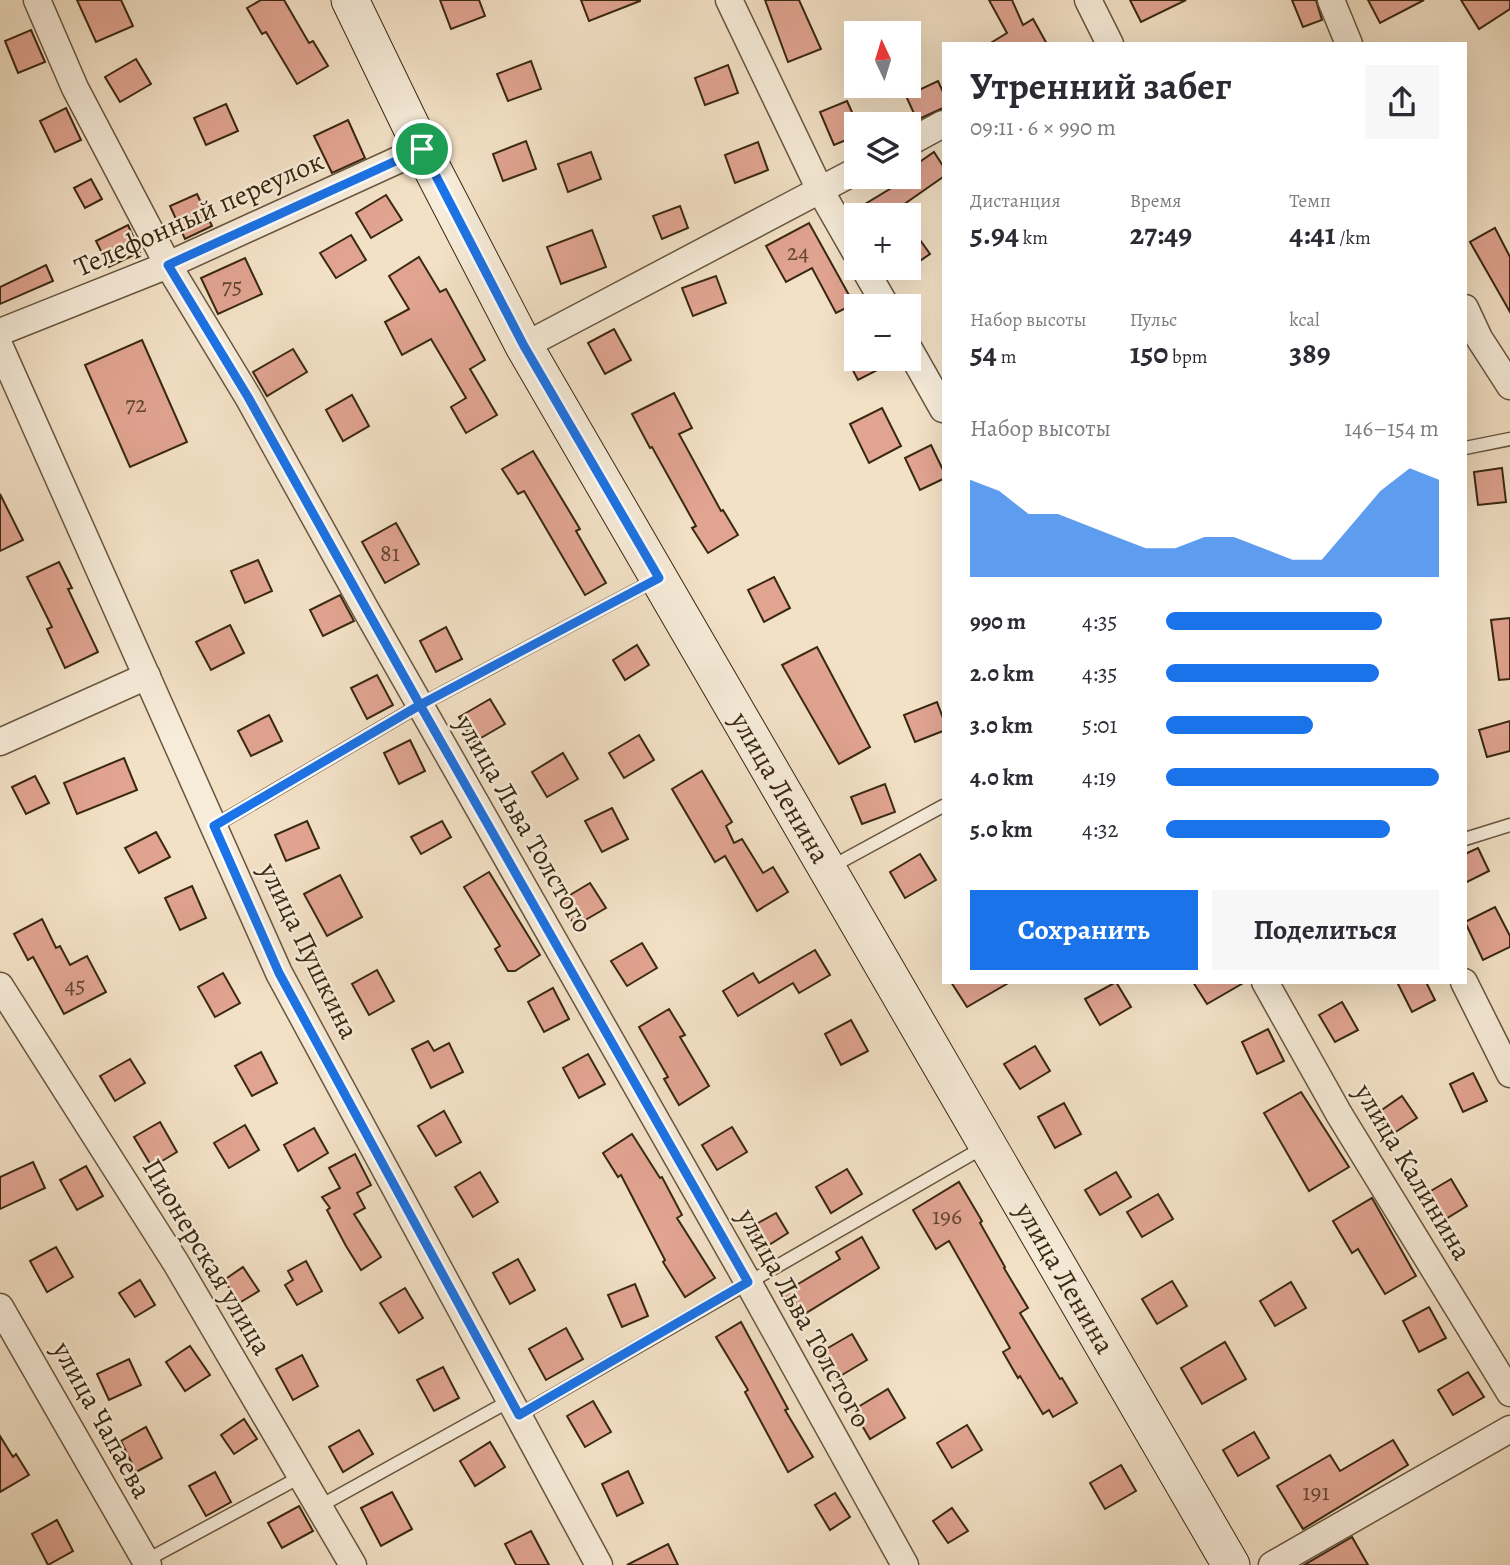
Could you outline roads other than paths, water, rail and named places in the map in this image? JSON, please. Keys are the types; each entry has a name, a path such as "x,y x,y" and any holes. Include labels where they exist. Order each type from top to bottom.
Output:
{"street":[{"name":"улица Льва Толстого","path":"37,0 75,88 168,265 248,397 905,1565"},
{"name":"улица Ленина","path":"350,0 422,149 524,346 1231,1565"},
{"path":"729,0 820,190 844,232"},
{"path":"1088,0 1104,41"},
{"path":"1331,0 1348,42"},
{"path":"921,136 942,125"},
{"name":"Телефонный переулок","path":"0,332 168,265 422,149"},
{"path":"524,346 844,177"},
{"path":"1467,312 1479,338 1510,386"},
{"name":"улица Пушкина","path":"0,347 279,973 598,1565"},
{"path":"921,369 942,407"},
{"path":"0,742 147,676"},
{"name":"улица Калинина","path":"1266,984 1339,1114 1510,1393"},
{"path":"1465,984 1510,1074"},
{"name":"Пионерская улица","path":"0,986 176,1263 353,1565"},
{"name":"улица Чапаева","path":"0,1307 146,1563"},
{"path":"1272,1565 1510,1429"}],"lane":[{"path":"1467,448 1510,439"},
{"path":"214,826 420,705 659,578"},
{"path":"827,869 942,807"},
{"path":"1467,838 1510,825"},
{"path":"320,1506 515,1408 748,1282 987,1145"},
{"path":"146,1563 302,1476"}]}
